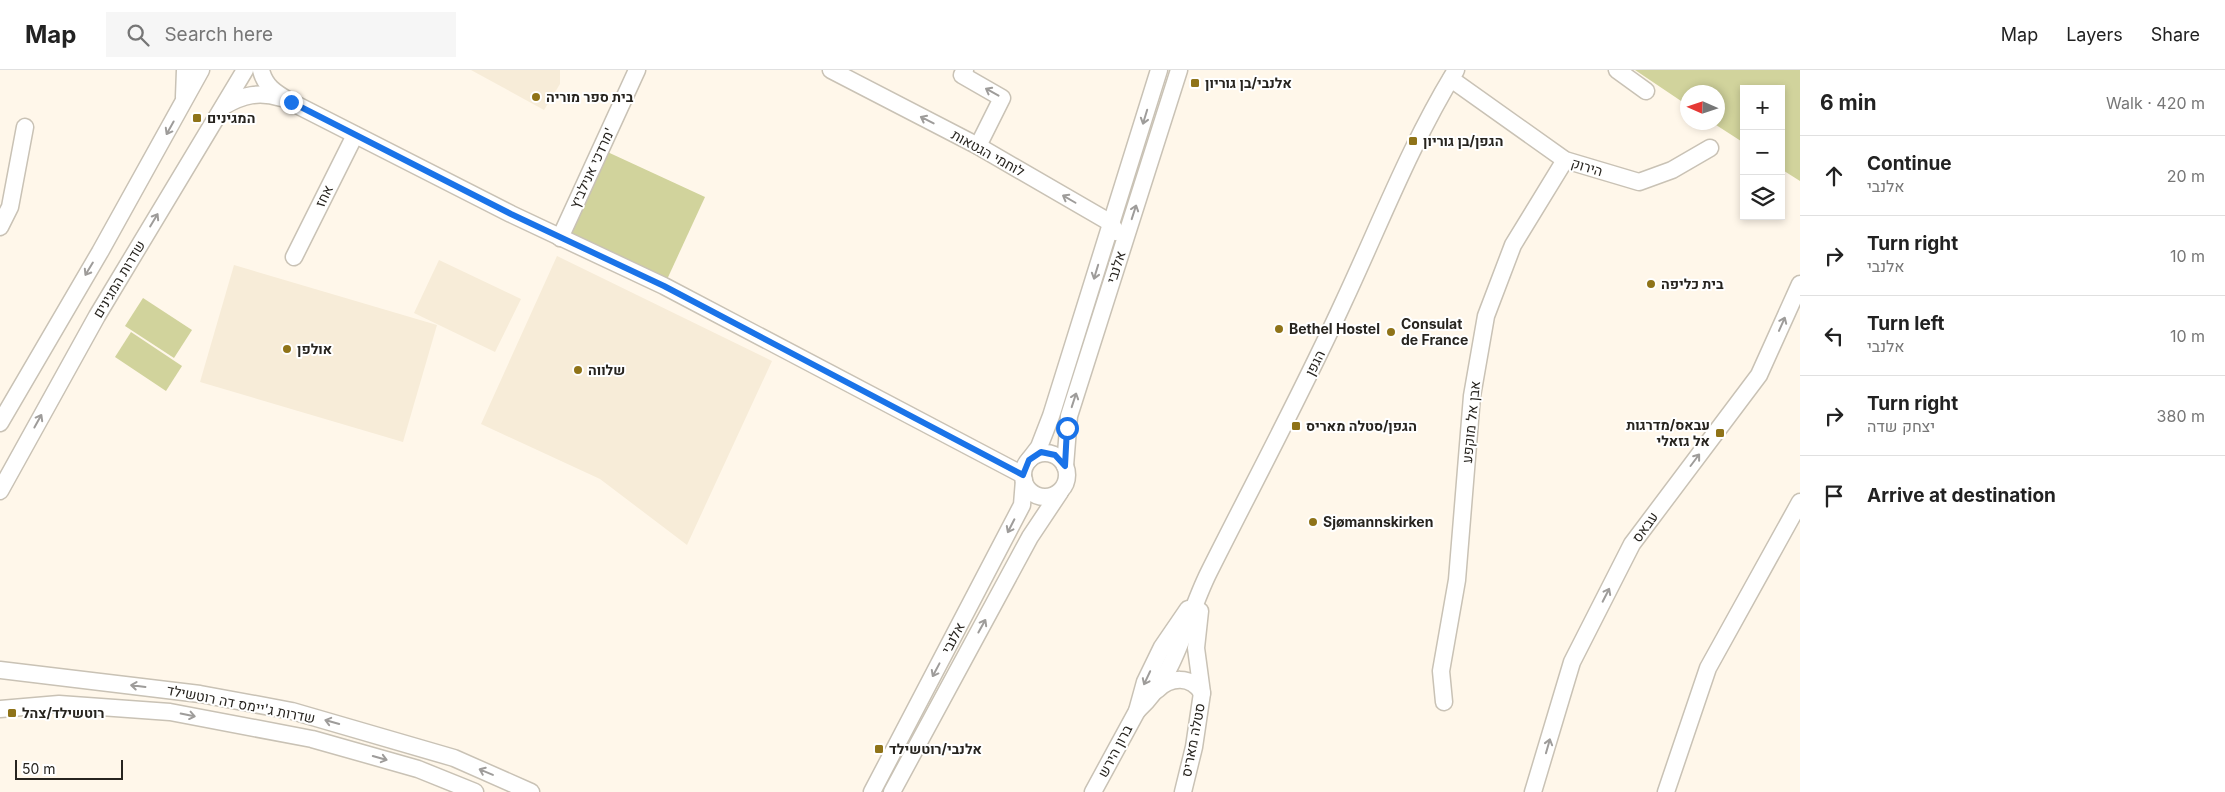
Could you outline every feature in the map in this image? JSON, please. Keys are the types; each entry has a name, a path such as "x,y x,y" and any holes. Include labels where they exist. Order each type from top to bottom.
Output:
{"street":[{"path":"182,107 185,90 185,70"},
{"path":"0,423 202,70"},
{"name":"שדרות המגינים","path":"0,492 97,316 245,70"},
{"path":"261,70 266,84 291,102 560,238 664,286 1025,471"},
{"name":"מרדכי אנילביץ'","path":"560,238 637,70"},
{"name":"לוחמי הגטאות","path":"831,70 978,146 1111,223"},
{"path":"965,70 962,75 1002,98 978,146"},
{"name":"אלנבי","path":"872,792 1022,505 1025,471 1039,447 1052,416 1159,70"},
{"name":"אלנבי","path":"892,792 1030,537 1067,480 1065,466 1069,416 1179,70"},
{"path":"1617,70 1646,91"},
{"name":"הירוק","path":"1454,75 1565,160 1639,182 1672,170 1710,148"},
{"name":"הגפן","path":"1168,652 1322,348 1419,139 1454,75"},
{"path":"222,108 242,97 256,94 265,94 291,102"},
{"path":"0,227 10,207 25,127"},
{"name":"אחז","path":"294,257 355,135"},
{"name":"אבן אל מוקפע","path":"1444,702 1441,671 1457,580 1472,396 1486,316 1513,245 1565,160"},
{"path":"1111,223 1119,241 1120,256"},
{"name":"עבאס","path":"1532,792 1572,662 1632,544 1759,375 1800,284"},
{"path":"1060,492 1054,496 1040,497 1028,490 1025,471 1036,454 1048,453 1055,455 1065,466"},
{"path":"1666,792 1708,668 1800,502"},
{"name":"סטלה מאריס","path":"1183,792 1194,747 1201,686 1196,648 1207,577"},
{"path":"1168,652 1192,669 1201,686"},
{"name":"ברון הירש","path":"1136,711 1157,690 1168,652"},
{"name":"ברון הירש","path":"1093,792 1136,711 1144,682 1168,652"},
{"name":"שדרות ג'יימס דה רוטשילד","path":"0,670 200,694 292,711 454,758 531,792"},
{"path":"1157,690 1167,682 1184,680 1201,686"},
{"name":"שדרות ג'יימס דה רוטשילד","path":"0,709 59,704 170,712 312,739 418,769 474,792"}],"shaded area":[{"name":"בית ספר מוריה","path":"471,70 560,70 560,84 544,110"},
{"path":"557,256 772,361 687,545 600,479 481,424"},
{"path":"439,260 521,299 495,352 414,313"},
{"path":"234,265 437,325 403,442 200,382"}],"green space":[{"path":"1635,70 1800,70 1800,181 1785,172 1785,85 1740,85 1740,140 1724,130 1725,85 1680,85 1680,100"},
{"path":"601,149 705,197 664,286 560,238"},
{"path":"143,298 192,330 174,358 125,326"},
{"path":"131,332 182,366 166,391 115,357"}],"place":[{"name":"אלנבי/בן גוריון","path":"1195,83"},
{"name":"בית ספר מוריה","path":"536,97"},
{"name":"המגינים","path":"197,118"},
{"name":"הגפן/בן גוריון","path":"1413,141"},
{"name":"בית כליפה","path":"1651,284"},
{"name":"Bethel Hostel","path":"1279,329"},
{"name":"Consulat de France","path":"1391,332"},
{"name":"אולפן","path":"287,349"},
{"name":"שלווה","path":"578,370"},
{"name":"הגפן/סטלה מאריס","path":"1296,426"},
{"name":"עבאס/מדרגות אל גזאלי","path":"1720,433"},
{"name":"Sjømannskirken","path":"1313,522"},
{"name":"רוטשילד/צהל","path":"12,713"},
{"name":"אלנבי/רוטשילד","path":"879,749"}],"route":[{"path":"291,102 511,214 664,286 1023,475 1025,465 1036,454 1041,452 1055,455 1065,466 1067,428"}]}
